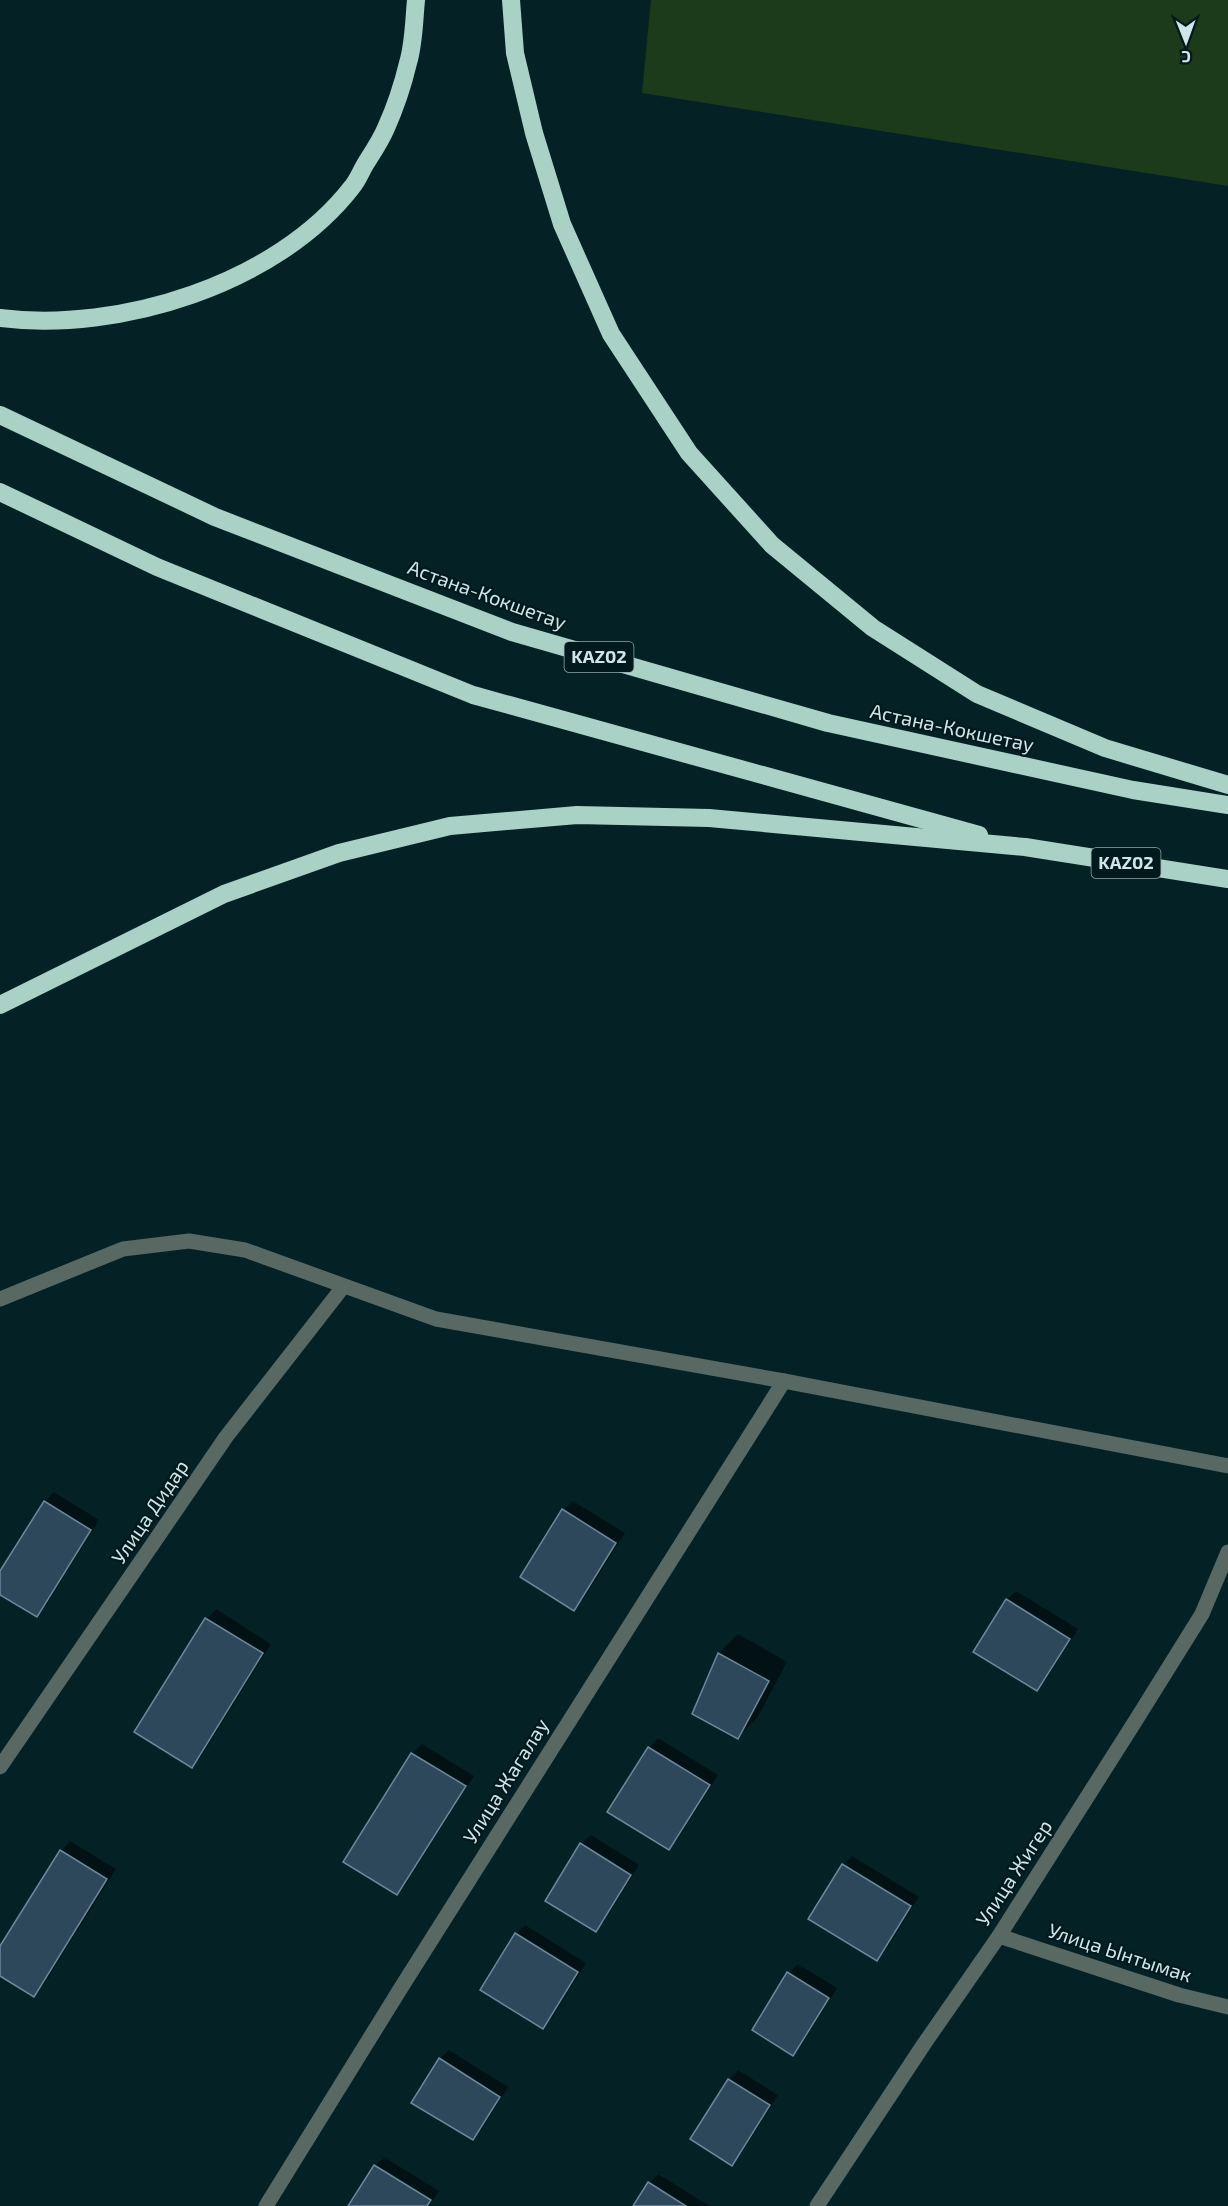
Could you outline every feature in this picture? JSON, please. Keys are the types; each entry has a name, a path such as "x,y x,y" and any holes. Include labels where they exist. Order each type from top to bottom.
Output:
{"highway":[{"path":"0,318 83,321 146,308 206,291 267,261 314,228 353,186 386,128 409,62 416,0"},
{"path":"512,0 515,53 534,133 562,224 611,334 689,453 772,544 873,628 977,694 1106,748 1228,784"},
{"name":"Астана-Кокшетау","path":"0,415 215,517 513,632 828,723 1133,790 1228,805"},
{"name":"KАZ02","path":"0,492 157,567 473,695 1024,847 1228,879"},
{"path":"0,1005 224,894 339,853 450,826 577,816 709,818 1024,847"}],"street":[{"path":"0,1299 123,1249 189,1241 244,1250 436,1319 784,1381 1228,1466"},
{"name":"Улица Дидар","path":"0,1767 226,1437 343,1287"},
{"name":"Улица Жагалау","path":"266,2206 405,1981 784,1381"},
{"name":"Улица Жигер","path":"817,2206 924,2044 999,1936 1202,1614 1228,1552"},
{"name":"Улица Ынтымак","path":"999,1936 1179,1995 1228,2007"}],"green space":[{"path":"651,0 1228,0 1228,186 642,93"}],"building":[{"path":"44,1501 91,1530 37,1617 0,1595 0,1571"},
{"path":"562,1509 616,1543 574,1611 520,1577"},
{"path":"1006,1599 1070,1639 1037,1691 973,1652"},
{"path":"205,1618 263,1653 192,1768 134,1732"},
{"path":"718,1653 769,1681 738,1739 692,1714"},
{"path":"648,1747 710,1785 669,1850 607,1812"},
{"path":"411,1753 466,1786 397,1895 343,1862"},
{"path":"580,1843 631,1875 596,1932 545,1901"},
{"path":"60,1850 107,1879 34,1997 0,1976 0,1946"},
{"path":"842,1864 911,1906 877,1961 808,1919"},
{"path":"515,1933 578,1972 543,2029 480,1990"},
{"path":"787,1972 829,1998 793,2056 752,2030"},
{"path":"439,2058 500,2097 473,2140 411,2103"},
{"path":"728,2079 770,2105 732,2166 690,2139"},
{"path":"374,2165 431,2200 427,2206 348,2206"},
{"path":"648,2182 686,2206 633,2206"}]}
